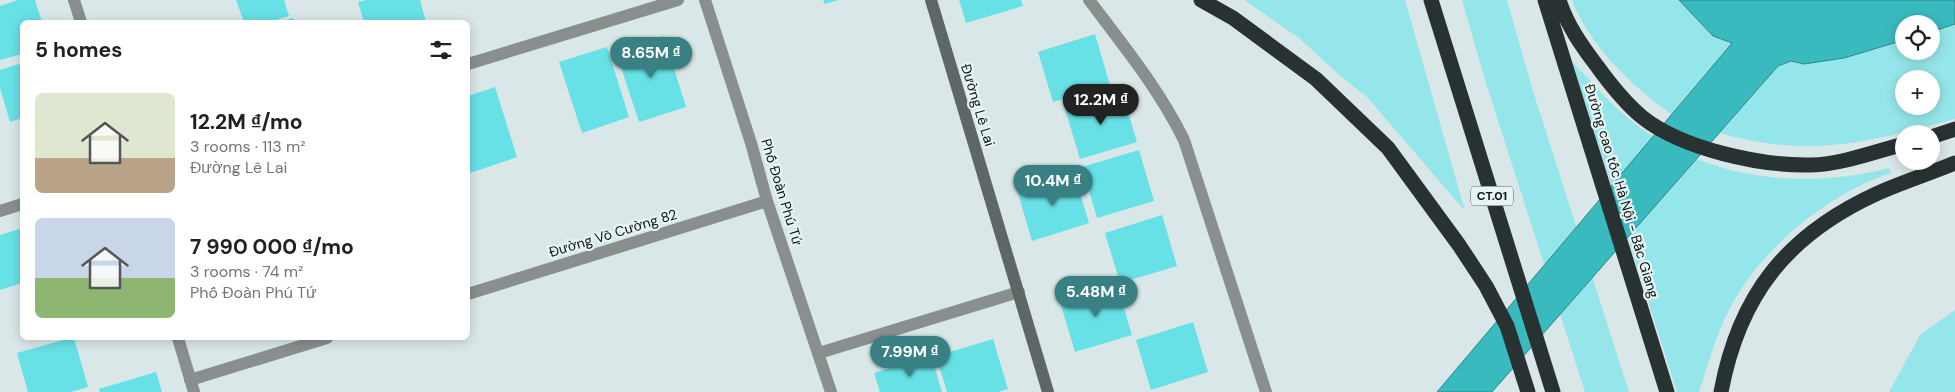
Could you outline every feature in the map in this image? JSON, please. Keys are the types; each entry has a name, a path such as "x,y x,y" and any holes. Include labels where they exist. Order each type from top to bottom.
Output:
{"highway":[{"path":"1201,0 1233,18 1316,79 1388,148 1459,245 1486,286 1507,326 1528,392"},
{"name":"CT.01","path":"1432,0 1553,392"},
{"name":"Đường cao tốc Hà Nội - Bắc Giang","path":"1545,0 1667,392"},
{"path":"1559,0 1564,16 1576,37 1620,96 1643,118 1689,142 1749,159 1796,165 1814,165 1895,146"},
{"path":"1940,134 1955,129"},
{"path":"1721,392 1735,337 1764,281 1779,261 1809,234 1839,213 1878,193 1955,163"},
{"path":"1922,177 1955,174"}],"street":[{"path":"74,0 80,20"},
{"path":"470,63 678,0"},
{"name":"Phố Đoàn Phú Tứ","path":"705,0 751,143 767,201 831,392"},
{"name":"Đường Lê Lai","path":"931,0 1048,392"},
{"path":"1089,0 1136,62 1176,123 1184,140 1266,392"},
{"name":"Đường Võ Cường 82","path":"470,293 767,201"},
{"path":"0,211 20,205"},
{"path":"819,353 1019,292"},
{"path":"179,340 192,386 321,340"}],"shaded area":[{"path":"1244,0 1405,0 1465,211 1368,98 1299,38"},
{"path":"1462,0 1507,0 1533,91 1629,392 1585,392 1485,80"},
{"path":"1572,0 1679,0 1713,36 1732,42 1671,114 1641,91 1613,64 1589,34"},
{"path":"1679,0 1955,0 1955,24 1940,29 1940,15 1895,15 1895,43 1844,58 1804,64 1791,61 1778,66 1492,392 1437,392 1732,43 1713,36"},
{"path":"1955,24 1955,119 1932,125 1895,125 1894,135 1839,144 1811,146 1752,141 1720,133 1778,66 1791,61 1804,64 1844,58 1895,43 1895,60 1940,60 1940,29"},
{"path":"1572,62 1612,103 1638,126 1666,144 1695,158 1726,169 1759,176 1791,179 1857,175 1889,168 1891,173 1867,182 1820,209 1777,245 1758,266 1742,287 1724,320 1699,392 1677,392"},
{"path":"1955,310 1955,392 1889,392 1920,335"}],"building":[{"path":"18,0 35,0 41,20 20,20 20,55 0,60 0,6"},
{"path":"236,0 284,0 289,16 276,20 243,20"},
{"path":"366,0 420,0 425,20 363,20 358,2"},
{"path":"823,0 838,0 825,4"},
{"path":"959,0 1021,0 1023,6 966,23"},
{"path":"1095,34 1110,85 1053,102 1038,52"},
{"path":"664,36 686,107 639,122 616,52"},
{"path":"607,47 629,117 582,133 559,62"},
{"path":"20,64 20,119 10,122 0,88 0,70"},
{"path":"495,87 517,157 470,173 470,95"},
{"path":"1122,92 1137,142 1080,159 1065,109"},
{"path":"1139,150 1154,201 1097,218 1082,167"},
{"path":"1074,173 1089,223 1032,241 1017,190"},
{"path":"1162,215 1177,266 1120,283 1105,233"},
{"path":"20,229 20,284 0,290 0,235"},
{"path":"1117,285 1132,335 1075,352 1060,302"},
{"path":"1193,322 1208,372 1151,390 1136,340"},
{"path":"993,339 1008,389 998,392 947,392 936,356"},
{"path":"63,340 75,340 88,387 71,392 28,392 17,353"},
{"path":"931,355 942,392 880,392 874,373"},
{"path":"156,372 162,392 100,392 99,389"}]}
